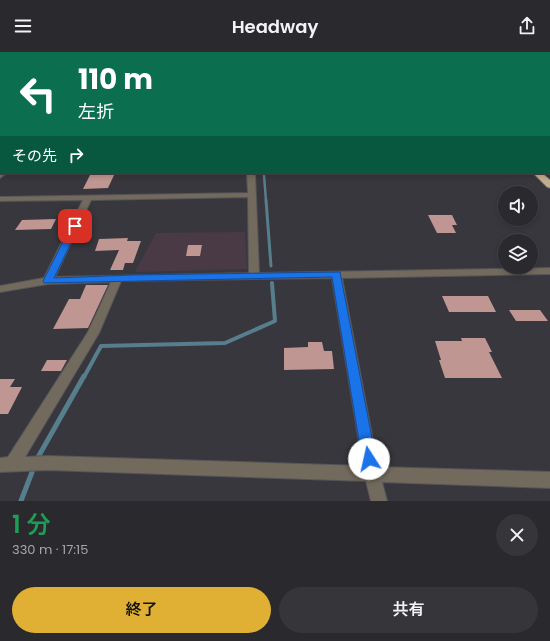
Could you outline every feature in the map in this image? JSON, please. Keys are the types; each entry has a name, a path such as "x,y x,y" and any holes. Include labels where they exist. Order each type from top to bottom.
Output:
{"highway":[{"path":"538,174 550,185"}],"street":[{"path":"251,174 254,275"},
{"path":"0,199 252,196"},
{"path":"48,281 88,198"},
{"path":"0,289 48,281 118,278 550,271"},
{"path":"336,274 372,474 379,501"},
{"path":"13,465 93,333 118,278"},
{"path":"13,465 48,463 550,480"}],"shaded area":[{"path":"245,232 247,269 135,272 156,233"}],"building":[{"path":"90,174 115,174 108,188 83,189"},
{"path":"428,215 452,215 457,225 452,225 456,233 437,233"},
{"path":"56,219 51,229 15,230 22,220"},
{"path":"128,238 127,241 141,241 133,263 125,263 123,270 110,270 119,250 95,251 99,239"},
{"path":"188,245 202,245 200,256 186,256"},
{"path":"86,285 108,285 88,328 53,329 69,299 80,299"},
{"path":"442,296 488,296 496,312 449,312"},
{"path":"509,310 540,310 548,321 516,321"},
{"path":"461,338 485,338 492,352 489,352 502,378 445,378 435,341 462,341"},
{"path":"308,342 322,342 324,351 332,351 334,369 284,370 284,348 308,347"},
{"path":"47,360 67,360 61,371 41,371"},
{"path":"0,379 15,379 10,387 22,387 8,414 0,414"}],"waterway":[{"path":"264,175 266,201"},
{"path":"266,200 271,266"},
{"path":"84,377 101,346 225,343 275,321 272,283"},
{"path":"37,459 84,376"},
{"path":"21,501 34,467"}],"route":[{"path":"75,226 48,281 336,274 369,459"}]}
